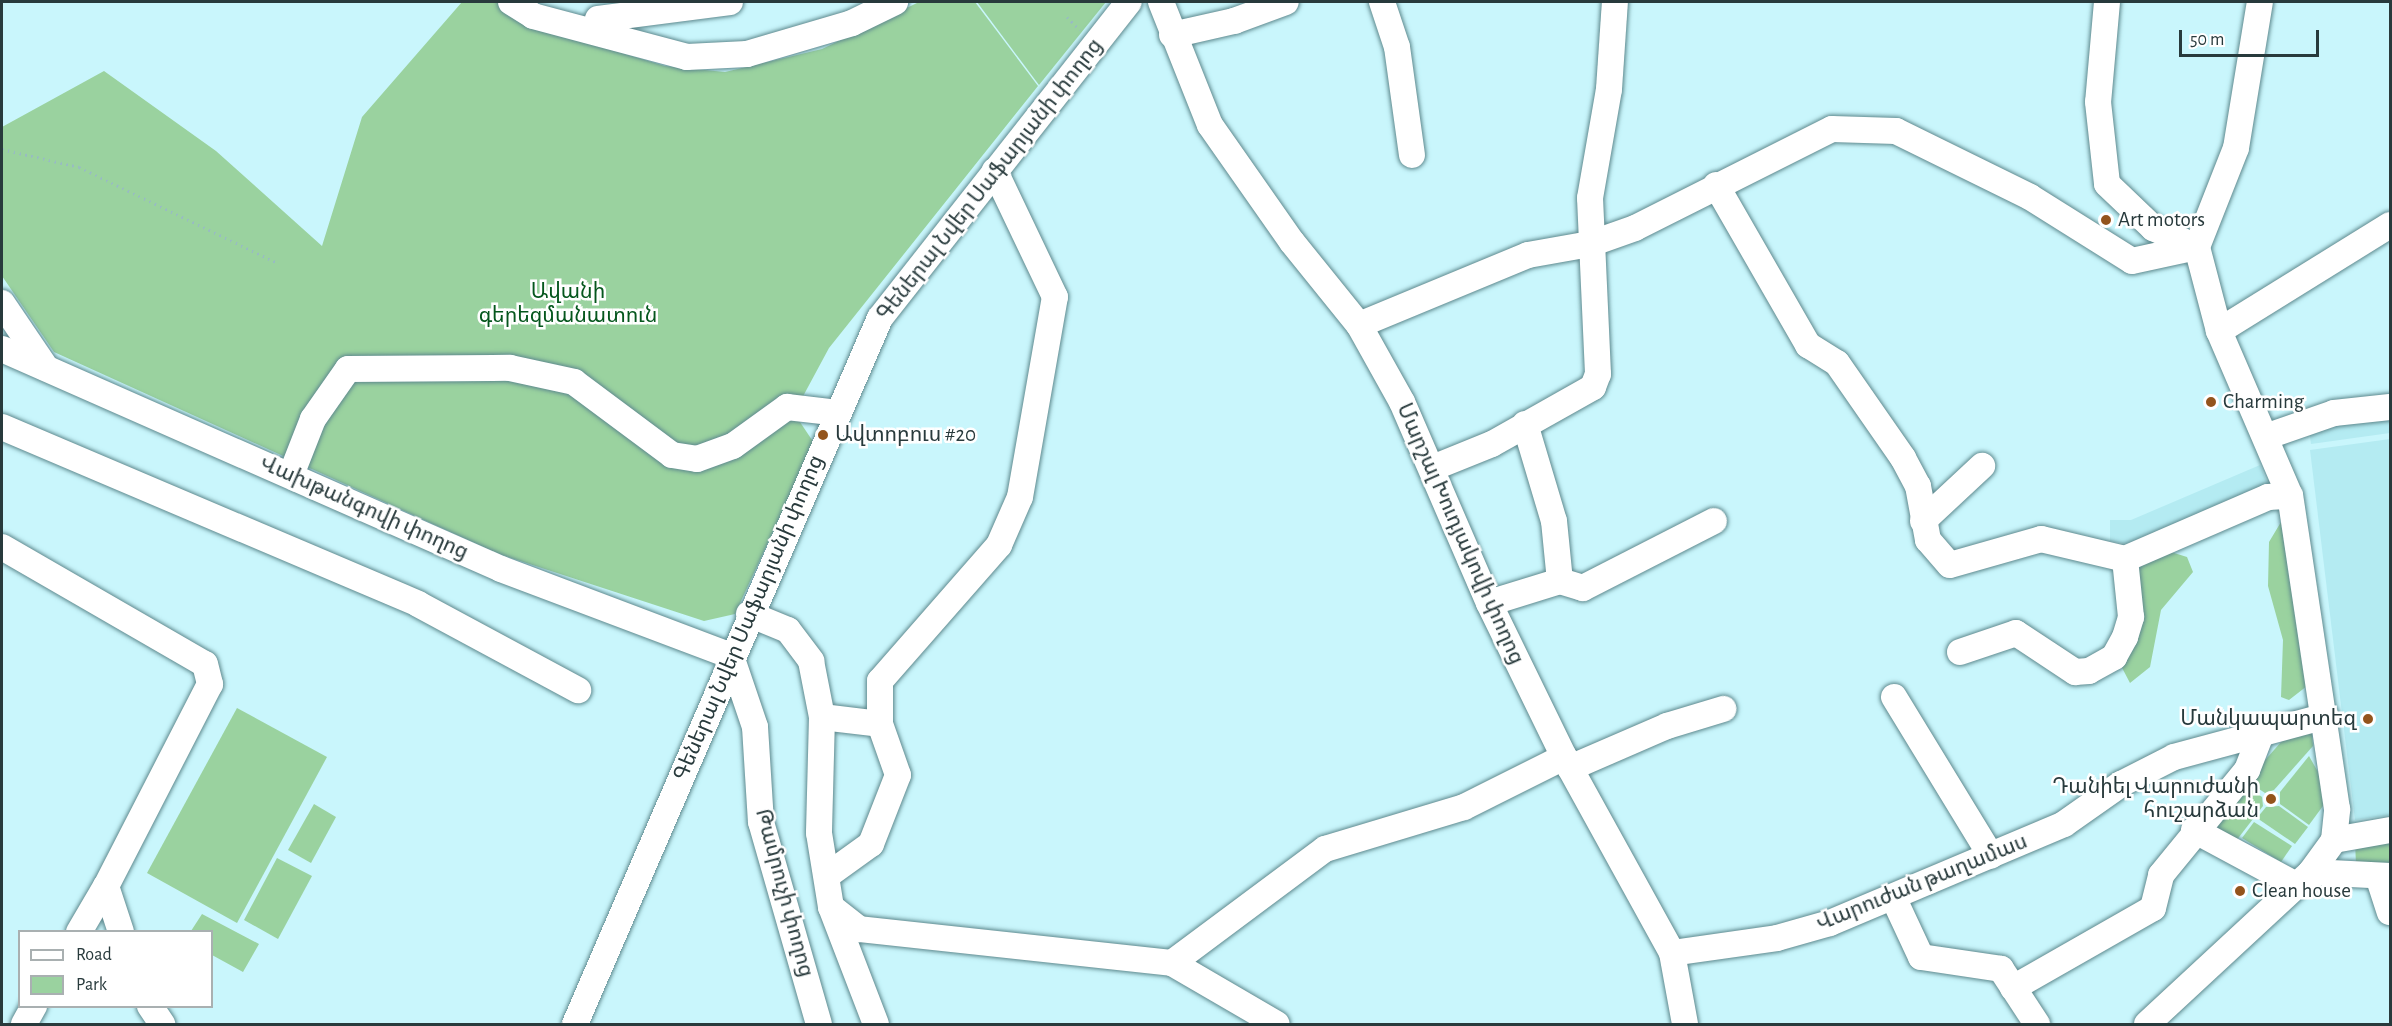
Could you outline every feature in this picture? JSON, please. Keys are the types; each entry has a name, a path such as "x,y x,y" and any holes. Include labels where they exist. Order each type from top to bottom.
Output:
{"street":[{"path":"511,2 533,16 598,19 730,2"},
{"path":"598,19 687,57 747,54 852,22 895,2"},
{"name":"Գեներալ Նվեր Սաֆարյանի փողոց","path":"575,1024 749,614 880,318 1129,2"},
{"name":"Մարշալ Խուդյակովի փողոց","path":"1161,2 1172,35 1210,124 1292,242 1359,324 1435,467 1489,603 1567,763 1672,953 1685,1024"},
{"path":"1172,35 1234,21 1286,2"},
{"path":"1382,2 1397,47 1412,155"},
{"path":"1435,467 1525,424 1593,387 1598,374 1590,244 1590,198 1609,89 1615,2"},
{"path":"2107,2 2098,94 2107,184 2153,228 2197,247"},
{"path":"2148,1024 2304,879 2334,840 2337,809 2326,716 2290,496 2268,436 2219,331 2201,279 2197,247 2236,148 2260,2"},
{"path":"1359,324 1520,258 1590,244 1635,228 1716,185 1832,129 1896,131 2023,193 2132,261 2197,247"},
{"path":"828,875 872,843 887,810 898,775 880,724 880,681 999,545 1020,497 1055,297 995,171"},
{"path":"1716,185 1808,345 1837,363 1904,458 1918,486 1923,521 1934,551 1954,566 2021,541 2041,539 2125,559 2268,497 2290,496"},
{"path":"2219,331 2391,225"},
{"path":"2,303 46,368"},
{"name":"Վախթանգովի փողոց","path":"2,349 501,569 731,656"},
{"path":"291,476 314,419 348,369 510,368 574,382 672,455 697,459 734,446 787,407 838,413"},
{"path":"2268,436 2334,413 2391,406"},
{"path":"1525,424 1554,521 1560,581"},
{"path":"2,427 418,604 578,690"},
{"path":"1923,521 1982,466"},
{"path":"1489,603 1560,581 1582,588 1714,521"},
{"path":"2,547 205,664 210,684 106,886 80,930"},
{"path":"1960,652 2016,633 2075,672 2089,671 2114,657 2125,637 2131,617 2125,559"},
{"path":"749,614 788,630 811,661 822,717 819,833 828,875 831,907 876,1024"},
{"name":"Թամրուչի փողոց","path":"731,656 755,727 761,822 819,1024"},
{"path":"1894,697 1991,856"},
{"path":"1172,963 1325,849 1464,807 1567,763 1667,726 1723,709"},
{"name":"Վարուժան թաղամաս","path":"1672,953 1777,938 1894,899 2064,824 2121,784 2174,757 2263,729 2326,716"},
{"path":"822,717 880,724"},
{"path":"2013,988 2153,909 2161,875 2194,830 2247,770 2263,729"},
{"path":"2194,830 2304,879 2384,876 2391,912"},
{"path":"2334,840 2391,830"},
{"path":"106,886 120,930"},
{"path":"1894,899 1921,957 2001,969 2037,1024"},
{"path":"831,907 859,929 1172,963 1277,1024"},
{"path":"24,1024 33,1008"},
{"path":"151,1008 162,1024"}],"path":[{"path":"2,149 79,166 278,263"}],"shaded area":[{"path":"2390,419 2390,433 2311,444 2309,429"},
{"path":"2390,439 2390,815 2355,820 2310,450"},
{"path":"2260,465 2268,485 2134,545 2110,541 2110,520 2131,520"}],"green space":[{"name":"Ավանի գերեզմանատուն","path":"462,2 497,2 602,47 665,66 725,72 822,49 919,2 975,2 1038,86 829,348 794,413 814,443 735,614 704,621 499,554 54,352 2,276 2,127 104,71 216,151 322,246 362,117"},
{"path":"977,2 1106,2 1039,85"},
{"path":"2281,522 2307,686 2289,700 2281,697 2283,640 2268,586 2269,542"},
{"path":"2171,552 2187,557 2193,572 2161,610 2150,667 2130,683 2119,662 2140,566"},
{"path":"237,708 327,757 237,923 147,873"},
{"path":"2294,727 2312,733 2313,746 2274,790 2265,793 2247,781"},
{"path":"2309,756 2331,795 2309,825 2280,804 2280,792"},
{"path":"2244,784 2262,797 2263,806 2236,841 2212,825"},
{"path":"314,804 336,817 311,863 288,850"},
{"path":"2279,806 2308,827 2295,844 2257,818 2266,807"},
{"path":"2254,822 2292,846 2281,862 2242,838"},
{"path":"2390,837 2390,866 2356,865 2355,841"},
{"path":"277,858 312,876 278,939 244,920"},
{"path":"202,914 259,944 243,972 213,956 213,930 192,930"}],"place":[{"name":"Art motors","path":"2106,220"},
{"name":"Charming","path":"2211,402"},
{"name":"Ավտոբուս #20","path":"823,435"},
{"name":"Մանկապարտեզ","path":"2368,719"},
{"name":"Դանիել Վարուժանի հուշարձան","path":"2271,799"},
{"name":"Clean house","path":"2240,891"}]}
